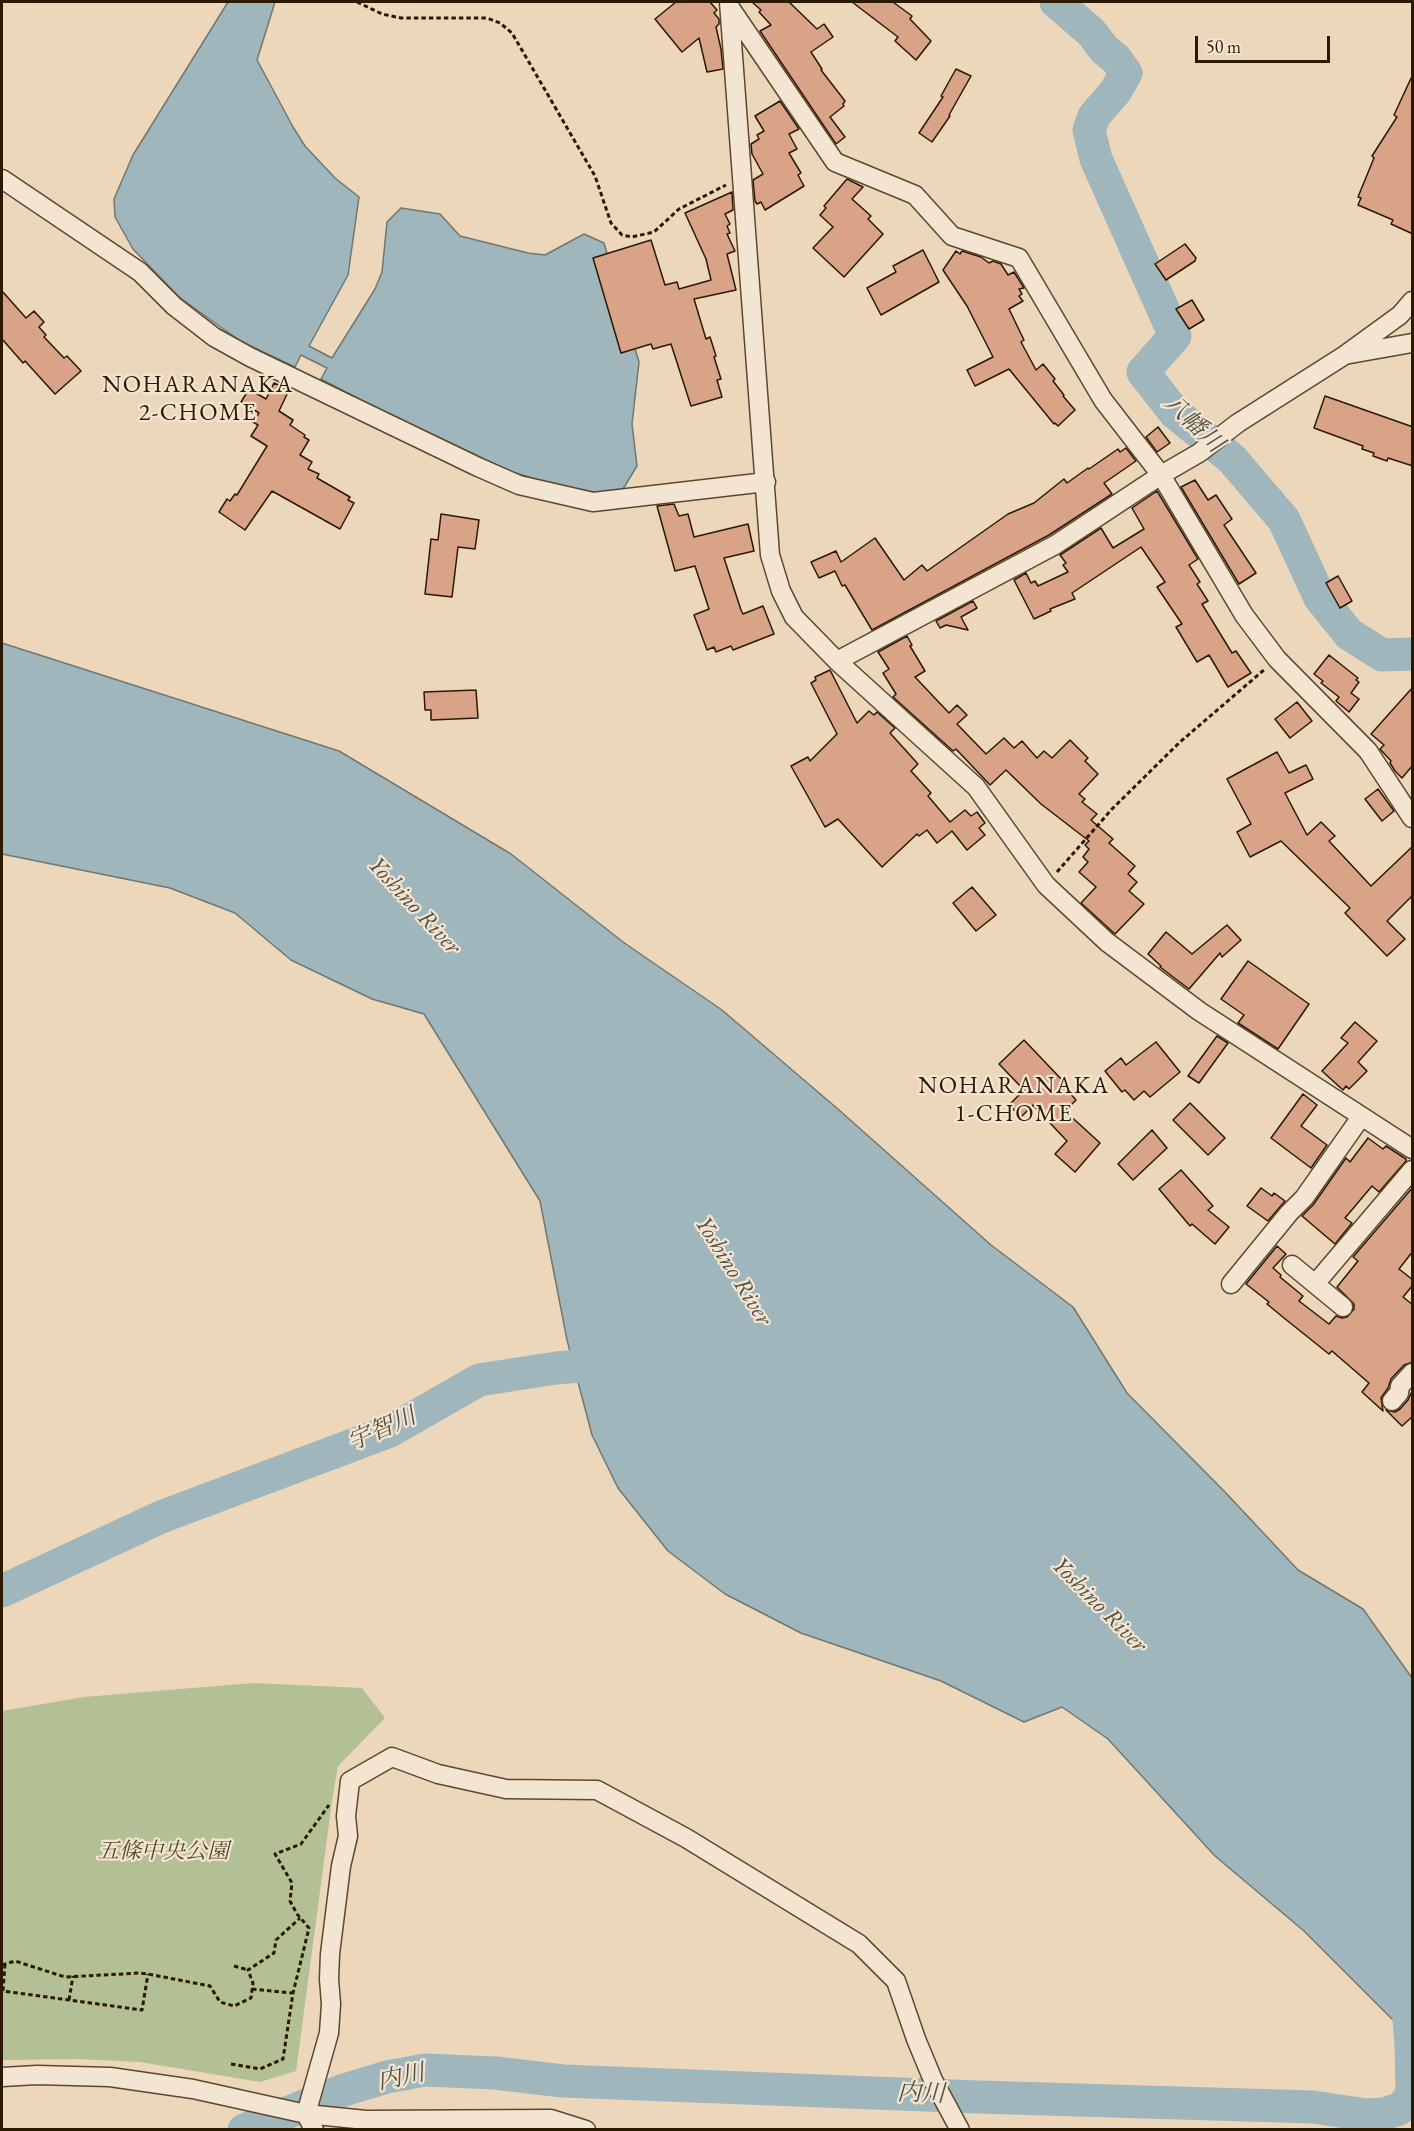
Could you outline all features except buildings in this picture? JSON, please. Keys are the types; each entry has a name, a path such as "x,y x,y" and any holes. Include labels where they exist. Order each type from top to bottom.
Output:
{"street":[{"path":"729,4 770,555 781,591 794,617 837,662 976,787 1046,885 1107,942 1199,1011 1413,1149"},
{"path":"729,4 835,162 915,195 952,236 1019,258 1103,400 1161,475 1244,615 1277,658 1368,751 1413,818"},
{"path":"2,179 140,272 174,306 214,337 250,357 478,467 519,484 594,502 766,482"},
{"path":"837,662 1055,545 1161,475 1199,453 1238,423 1345,355 1400,315 1413,301"},
{"path":"1345,355 1413,343"},
{"path":"1231,1284 1304,1198 1361,1117"},
{"path":"1315,1284 1413,1170"},
{"path":"1292,1265 1343,1307"},
{"path":"1392,1401 1399,1393 1400,1386 1413,1373"},
{"path":"307,2124 328,2033 331,2004 330,1954 341,1866 348,1836 346,1816 350,1781 392,1756 438,1774 506,1789 597,1790 686,1838 859,1944 896,1981 933,2080 960,2130"},
{"path":"2,2077 37,2075 110,2077 193,2089 307,2124 366,2120 551,2119 586,2130"}],"path":[{"path":"357,2 382,14 401,18 487,18 500,23 512,33 595,176 611,223 622,235 632,237 654,232 679,209 723,186 743,179"},
{"path":"1046,885 1120,800 1180,742 1277,658"},
{"path":"231,2064 260,2069 283,2059 293,1993 309,1928 300,1918 291,1901 292,1883 275,1854 301,1844 332,1801"},
{"path":"248,1970 274,1953 276,1940 300,1918"},
{"path":"148,1974 142,2010 3,1991 3,1964 15,1960 65,1977 148,1974 210,1986 220,2002 234,2006 251,1998 253,1983 248,1970 234,1965"},
{"path":"69,2000 73,1976"},
{"path":"252,1989 293,1993"}],"green space":[{"name":"五條中央公園","path":"253,1683 362,1688 385,1718 338,1766 296,2071 260,2082 140,2062 76,2059 2,2060 2,1711 84,1697"}],"water":[{"path":"228,2 275,2 257,60 305,146 335,178 359,197 348,275 309,346 332,358 375,289 382,272 387,222 401,208 440,214 460,236 528,253 545,255 584,234 604,243 639,362 632,424 637,466 623,489 607,495 566,488 512,472 376,408 321,379 327,368 301,355 295,367 240,341 179,297 133,249 115,217 114,199 133,155"},
{"name":"Yoshino River","path":"2,643 339,751 511,854 623,942 722,1010 991,1245 1073,1307 1127,1393 1298,1570 1363,1609 1412,1678 1412,2031 1391,2018 1304,1931 1215,1856 1108,1739 1062,1707 1024,1722 941,1681 801,1633 725,1594 668,1551 618,1488 592,1435 567,1340 540,1201 424,1014 372,999 291,960 235,913 170,888 2,854"}],"waterway":[{"name":"八幡川","path":"1056,2 1091,32 1126,73 1115,92 1094,116 1089,130 1096,159 1175,336 1143,372 1175,413 1232,459 1284,520 1320,598 1349,634 1382,655 1412,654"},
{"name":"宇智川","path":"2,1591 161,1517 390,1431 479,1380 556,1368 617,1363"},
{"name":"内川","path":"244,2130 344,2090 387,2077 425,2070 495,2073 563,2081 1313,2107 1366,2115 1384,2114 1399,2109 1409,2100 1412,2090 1406,1984"}],"district":[{"name":"NOHARANAKA 2-CHOME","path":"198,399"},
{"name":"NOHARANAKA 1-CHOME","path":"1014,1100"}]}
